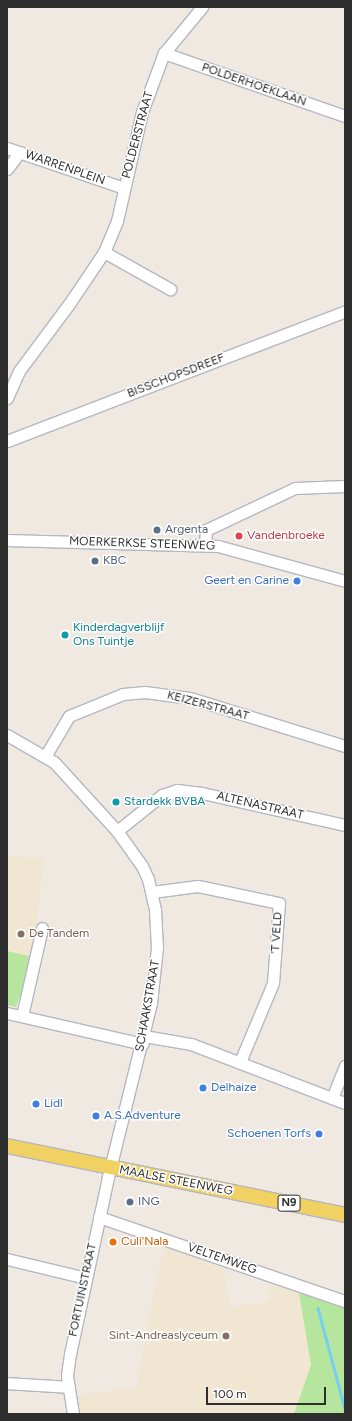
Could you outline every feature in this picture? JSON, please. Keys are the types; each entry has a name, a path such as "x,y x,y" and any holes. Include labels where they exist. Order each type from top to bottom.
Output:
{"main road":[{"name":"MAALSE STEENWEG","path":"7,1146 345,1215"}],"street":[{"name":"POLDERSTRAAT","path":"7,398 19,371 69,304 104,252 117,221 142,112 164,53 202,7"},
{"name":"POLDERHOEKLAAN","path":"164,53 345,116"},
{"name":"WARRENPLEIN","path":"7,148 124,188"},
{"path":"7,169 20,152"},
{"path":"104,252 170,289"},
{"name":"BISSCHOPSDREEF","path":"7,441 345,311"},
{"path":"205,545 206,530 295,488 345,486"},
{"name":"MOERKERKSE STEENWEG","path":"7,540 205,545 250,553 345,581"},
{"name":"KEIZERSTRAAT","path":"46,754 69,716 123,694 145,692 190,698 345,746"},
{"name":"SCHAAKSTRAAT","path":"7,735 46,754 63,770 117,831 142,866 152,892 157,947 155,983 144,1040 111,1168"},
{"name":"ALTENASTRAAT","path":"117,831 162,795 177,790 202,793 345,825"},
{"name":"'T VELD","path":"152,892 198,886 279,904 273,983 240,1062"},
{"path":"22,1016 42,928"},
{"path":"7,1013 144,1040 191,1044 345,1103"},
{"path":"332,1098 345,1065"},
{"name":"FORTUINSTRAAT","path":"73,1414 69,1386 70,1354 111,1168"},
{"name":"VELTEMWEG","path":"99,1217 345,1301"},
{"path":"7,1259 86,1278"},
{"path":"7,1383 69,1386"}],"shaded area":[{"name":"De Tandem","path":"7,856 44,859 29,973 16,1007 7,1005"},
{"name":"Sint-Andreaslyceum","path":"166,1246 224,1268 230,1308 270,1301 268,1283 299,1293 311,1365 294,1414 73,1414 70,1397 138,1386 138,1376 158,1271"}],"green space":[{"path":"7,951 29,956 29,973 16,1007 7,1005"},
{"path":"299,1293 345,1307 345,1414 294,1414 311,1365"}],"waterway":[{"path":"318,1308 345,1409"}],"place":[{"name":"Argenta","path":"157,530"},
{"name":"Vandenbroeke","path":"239,536"},
{"name":"KBC","path":"95,561"},
{"name":"Geert en Carine","path":"297,581"},
{"name":"Kinderdagverblijf Ons Tuintje","path":"65,635"},
{"name":"Stardekk BVBA","path":"116,802"},
{"name":"De Tandem","path":"21,934"},
{"name":"Delhaize","path":"203,1088"},
{"name":"Lidl","path":"36,1104"},
{"name":"A.S.Adventure","path":"96,1116"},
{"name":"Schoenen Torfs","path":"319,1134"},
{"name":"ING","path":"130,1202"},
{"name":"Culi'Nala","path":"113,1242"},
{"name":"Sint-Andreaslyceum","path":"226,1336"}]}
